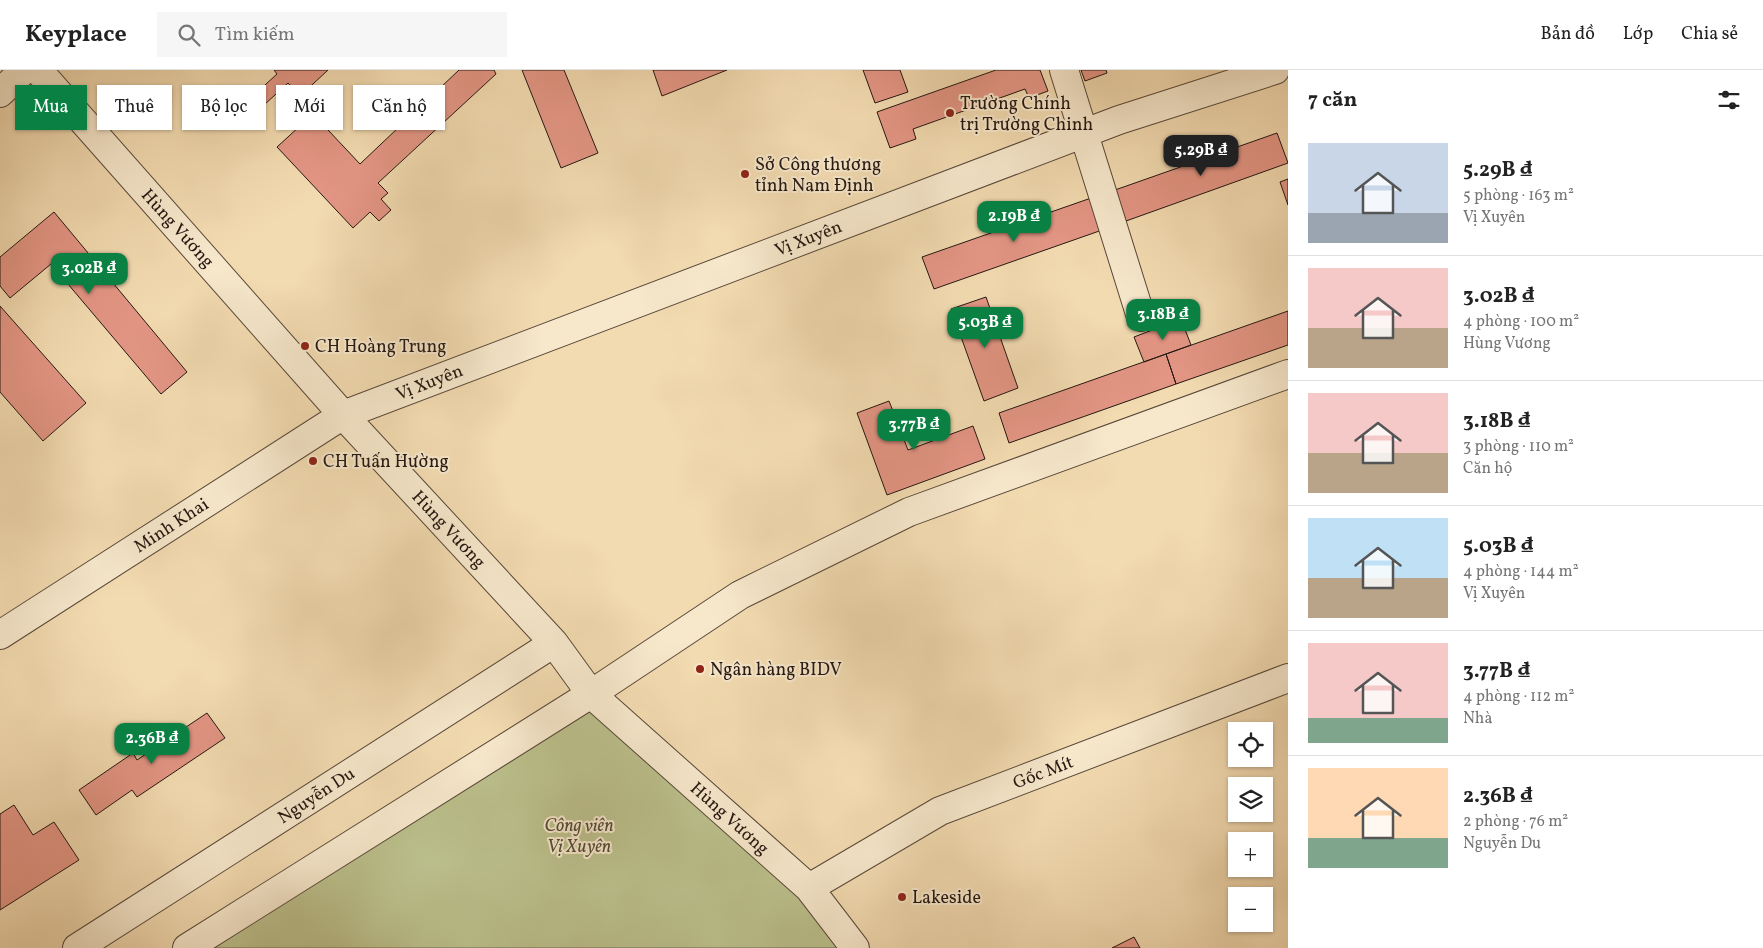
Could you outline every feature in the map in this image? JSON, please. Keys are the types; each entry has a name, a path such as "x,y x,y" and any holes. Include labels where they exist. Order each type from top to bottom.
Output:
{"street":[{"path":"0,93 24,70"},
{"name":"Hùng Vương","path":"38,70 343,415 554,643 591,694 808,888 855,948"},
{"path":"1064,70 1141,317"},
{"name":"Vị Xuyên","path":"343,415 1119,120 1275,70"},
{"path":"187,948 591,694 740,595 909,512 1288,374"},
{"name":"Minh Khai","path":"0,635 343,415"},
{"name":"Nguyễn Du","path":"77,948 554,643"},
{"name":"Gốc Mít","path":"808,888 940,811 1288,678"}],"green space":[{"name":"Công viên Vị Xuyên","path":"591,694 855,948 187,948"}],"building":[{"path":"274,70 328,70 312,85 290,85 288,83 286,85 276,85 276,94 266,103 265,85 277,74"},
{"path":"459,70 494,70 496,74 445,121 445,85 443,85"},
{"path":"522,70 564,70 598,153 561,168"},
{"path":"653,70 727,70 662,96"},
{"path":"863,70 900,70 908,92 875,103"},
{"path":"996,70 1040,70 1048,91 1029,98 1025,89 913,129 916,139 890,148 877,112"},
{"path":"1081,70 1106,70 1107,73 1085,81"},
{"path":"296,130 328,130 360,164 396,130 435,130 378,183 388,193 381,199 391,210 379,221 370,212 353,228 277,147"},
{"path":"1277,133 1288,163 1126,221 1115,190"},
{"path":"1288,179 1288,205 1280,182"},
{"path":"1094,197 1105,229 934,289 922,257"},
{"path":"54,212 187,372 161,394 51,264 10,298 0,286 0,257"},
{"path":"986,297 1018,388 984,401 951,309"},
{"path":"0,306 86,403 43,441 0,392"},
{"path":"1288,311 1288,345 1176,384 1166,354"},
{"path":"1181,319 1191,345 1144,362 1134,337"},
{"path":"1166,354 1176,384 1009,443 999,413"},
{"path":"889,401 908,450 973,426 985,459 887,495 857,413"},
{"path":"207,713 225,738 137,797 132,790 96,815 79,790 133,753 137,760"},
{"path":"14,805 33,835 54,822 79,860 0,910 0,814"},
{"path":"1134,937 1140,948 1112,948"}],"place":[{"name":"Trường Chính trị Trường Chinh","path":"950,113"},
{"name":"Sở Công thương tỉnh Nam Định","path":"745,174"},
{"name":"CH Hoàng Trung","path":"305,346"},
{"name":"CH Tuấn Hường","path":"313,461"},
{"name":"Ngân hàng BIDV","path":"700,669"},
{"name":"Lakeside","path":"902,897"}]}
